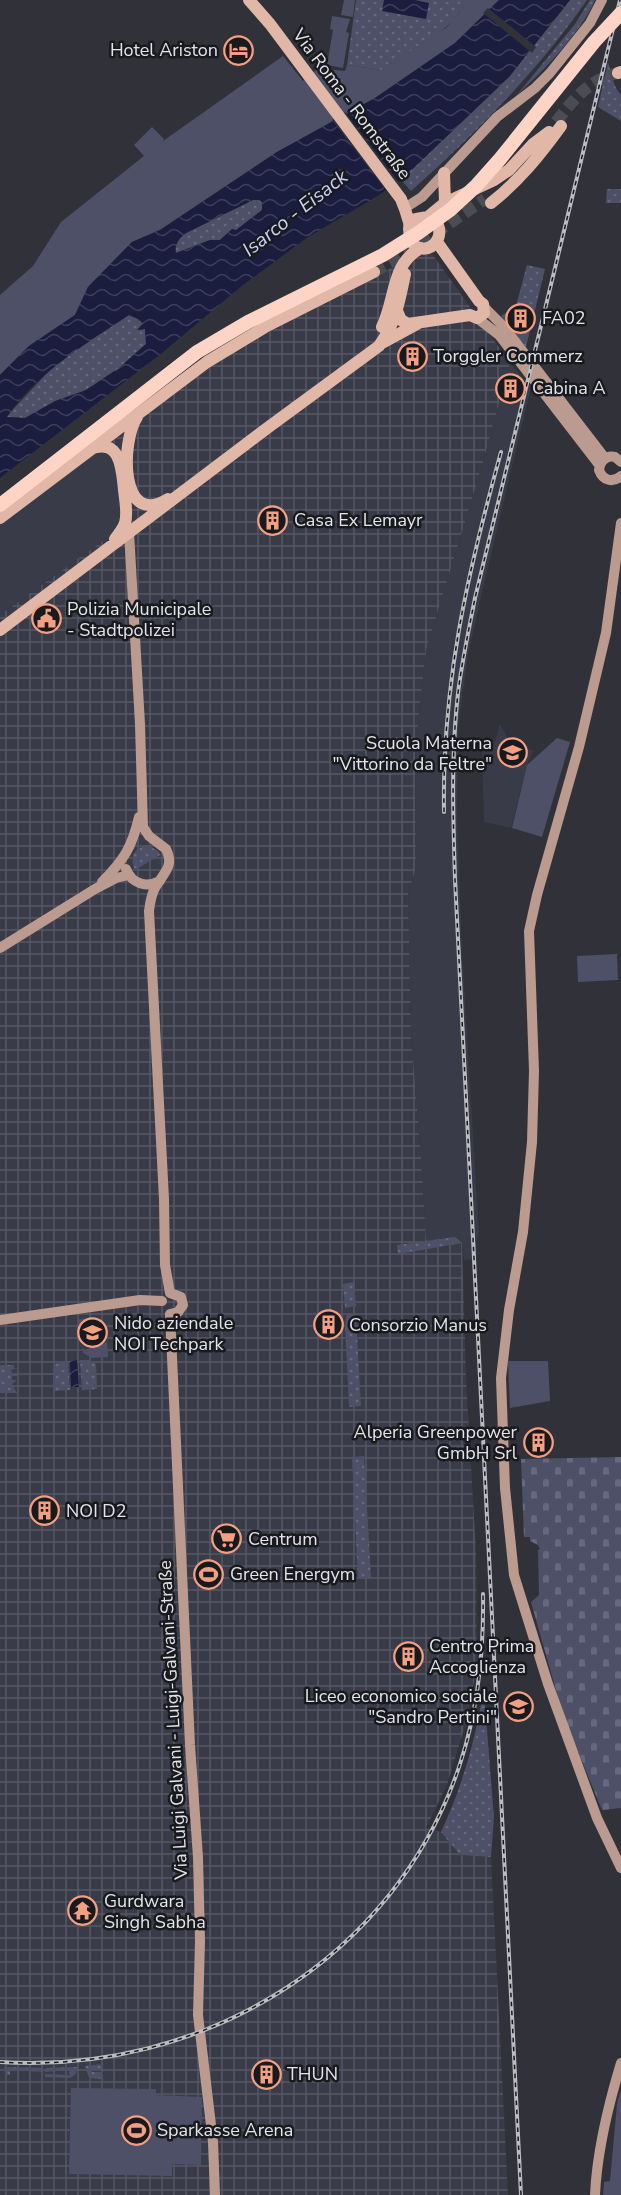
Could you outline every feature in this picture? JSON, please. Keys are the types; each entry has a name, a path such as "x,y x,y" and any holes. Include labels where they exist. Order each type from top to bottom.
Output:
{"highway":[{"path":"0,505 197,352 248,322 383,255 450,210 500,159 594,42 621,13"},
{"path":"0,516 202,357 392,258 457,214 475,198 511,158 597,50 621,24"}],"main road":[{"name":"Via Roma - Romstraße","path":"249,0 270,24 404,203 435,221 440,235 429,246"},
{"path":"404,203 422,197 497,117 535,88 550,73 590,23 602,0"},
{"path":"372,266 409,231 414,221 426,217 445,203 494,180 509,170 533,144 555,127 488,201"},
{"path":"444,173 445,203"},
{"name":"Via Roma - Romstraße","path":"404,203 412,241 429,246 476,309 504,327 599,453 603,478 620,481"},
{"path":"360,358 378,336 387,318 395,284 404,260 411,253 429,246"},
{"path":"0,516 207,362 236,343 297,311 321,288 372,266 382,258 389,261 395,273 395,284"},
{"path":"379,346 398,313 405,274"},
{"path":"398,313 401,320 408,324 476,309"},
{"path":"0,630 360,358 418,323"},
{"path":"141,411 130,430 126,450 129,480 134,497 140,502 157,504 184,490"},
{"path":"87,451 103,447 118,456 122,466 125,522 119,534 102,553"},
{"path":"602,462 615,457 621,462"},
{"path":"621,523 606,633 579,747 531,921 528,943 534,1071 532,1142 523,1232 501,1378 505,1488 514,1575 548,1684 597,1818 621,1868"},
{"path":"129,532 140,724 141,811 144,830 153,840"},
{"path":"102,553 118,549 130,555"},
{"path":"96,889 124,859 131,845 141,811"},
{"path":"131,845 143,839 153,840 162,844 169,855 170,865 152,895 149,911"},
{"path":"124,859 129,876 140,883 149,884 160,880"},
{"path":"0,948 96,889 116,878 129,876"},
{"path":"140,883 149,911 163,1178 165,1265 170,1293"},
{"path":"170,1293 181,1297 183,1305 178,1312 170,1314 165,1311 162,1301 170,1293"},
{"path":"0,1320 140,1300 162,1301"},
{"name":"Via Luigi Galvani - Luigi-Galvani-Straße","path":"170,1314 189,1722 198,1857 200,1941 198,2015 213,2142 215,2195"},
{"path":"595,2195 597,2164 612,2092 621,2063"}],"shaded area":[{"path":"422,249 430,251 510,363 479,476 426,650 415,752 416,867 408,894 411,1034 426,1240 455,1237 462,1243 466,1379 476,1553 477,1667 465,1726 447,1785 426,1828 441,1832 460,1855 491,1857 508,2195 0,2195 0,615 115,532 123,513 116,456 101,447 236,347 381,274"},
{"path":"510,363 531,387 468,655 458,729 457,814 462,954 479,1235 476,1242 477,1259 464,1260 462,1243 426,1241 411,1034 408,894 416,867 415,752 426,650 479,476"},
{"path":"101,447 116,457 123,513 115,532 0,615 0,524"},
{"path":"500,724 510,743 533,751 527,765 511,828 484,822 482,739 495,742"}],"green space":[{"path":"344,0 355,0 353,17 341,15"},
{"path":"356,0 460,0 460,11 435,36 381,70 347,65"},
{"path":"460,0 499,0 455,43 375,98 277,152 160,230 132,242 88,287 75,315 29,346 0,375 0,295 33,266 61,222 144,156 134,145 152,127 164,139 163,141 283,56 303,81 319,65 325,69 345,71 347,65 381,70 447,27 459,13"},
{"path":"570,0 587,0 548,52 505,101 411,191 401,180 509,77"},
{"path":"590,0 595,0 571,39 516,96 575,24"},
{"path":"332,16 350,19 346,32 349,33 343,68 327,65 333,30 330,29"},
{"path":"608,62 614,83 621,95 621,121 598,107"},
{"path":"607,189 621,189 621,203 606,203"},
{"path":"259,199 262,202 262,210 236,231 232,229 220,240 210,240 176,253 178,242 186,233"},
{"path":"527,265 545,269 526,347 501,316 516,306"},
{"path":"129,315 143,324 138,330 145,329 146,344 119,368 86,390 25,418 6,417 64,358"},
{"path":"557,738 570,742 542,837 512,828 527,765"},
{"path":"148,845 160,855 135,870 134,854 139,848"},
{"path":"617,954 618,980 578,982 577,956"},
{"path":"455,1237 462,1243 398,1254 397,1245"},
{"path":"354,1282 356,1306 345,1308 343,1284"},
{"path":"350,1313 356,1316 361,1406 349,1407 345,1323"},
{"path":"92,1317 92,1326 85,1329 85,1335 79,1336 77,1320"},
{"path":"107,1342 108,1357 91,1358 82,1352"},
{"path":"80,1360 90,1360 96,1364 97,1389 82,1390"},
{"path":"68,1361 70,1390 54,1391 54,1364"},
{"path":"508,1361 548,1361 550,1401 510,1408"},
{"path":"0,1365 14,1365 14,1368 17,1368 11,1370 18,1376 12,1376 12,1380 17,1380 12,1384 17,1393 0,1393"},
{"path":"364,1456 371,1578 358,1579 352,1457"},
{"path":"621,1457 621,1808 602,1810 563,1715 531,1602 539,1595 538,1550 540,1549 538,1545 530,1541 530,1537 524,1537 521,1459"},
{"path":"481,1704 485,1705 494,1817 491,1857 460,1855 441,1832 465,1769"},
{"path":"103,2064 102,2069 91,2070 102,2072 102,2079 89,2078 85,2066"},
{"path":"4,2067 43,2068 43,2072 10,2070 10,2075 6,2075"},
{"path":"77,2067 76,2074 70,2078 45,2077 45,2074 70,2075 69,2070 45,2072 46,2068"},
{"name":"Sparkasse Arena","path":"71,2088 156,2089 156,2095 202,2097 201,2165 172,2164 172,2176 69,2174"},
{"path":"621,2089 621,2195 603,2195 604,2182 610,2181 617,2104"}],"water":[{"path":"384,0 415,0 429,3 426,19 382,11"},
{"name":"Isarco - Eisack","path":"499,0 570,0 509,77 401,180 308,237 243,285 162,353 0,478 0,375 29,346 75,315 88,287 132,242 160,230 277,152 375,98 455,43","holes":["253,200 262,202 262,210 236,230 232,229 220,240 210,240 176,253 178,242 186,233","129,315 143,323 137,330 145,329 146,344 119,368 86,390 55,401 25,418 7,417 19,401 47,373 79,348"]},
{"path":"77,1360 79,1387 71,1387 70,1362"}],"pier":[{"path":"488,8 536,47 532,53 483,13"},
{"path":"345,112 400,184 388,193 332,120"}],"tunnel":[{"path":"556,122 582,92 598,80 618,73"},
{"path":"374,272 485,199"}],"railway":[{"path":"521,2195 455,879 454,740 460,681 475,598 620,0"},
{"path":"444,812 444,765 452,674 467,586 501,452"},
{"path":"0,2062 75,2061 148,2048 217,2025 281,1991 339,1947 389,1895 430,1833 460,1764 479,1680 483,1594"}],"place":[{"name":"Hotel Ariston","path":"239,50"},
{"name":"FA02","path":"521,318"},
{"name":"Torggler Commerz","path":"412,356"},
{"name":"Cabina A","path":"511,388"},
{"name":"Casa Ex Lemayr","path":"273,520"},
{"name":"Polizia Municipale - Stadtpolizei","path":"46,619"},
{"name":"Scuola Materna \"Vittorino da Feltre\"","path":"513,753"},
{"name":"Consorzio Manus","path":"328,1325"},
{"name":"Nido aziendale NOI Techpark","path":"93,1333"},
{"name":"Alperia Greenpower GmbH Srl","path":"538,1442"},
{"name":"NOI D2","path":"45,1511"},
{"name":"Centrum","path":"227,1539"},
{"name":"Green Energym","path":"209,1574"},
{"name":"Centro Prima Accoglienza","path":"408,1656"},
{"name":"Liceo economico sociale \"Sandro Pertini\"","path":"518,1706"},
{"name":"Gurdwara Singh Sabha","path":"83,1911"},
{"name":"THUN","path":"266,2074"},
{"name":"Sparkasse Arena","path":"136,2130"}]}
